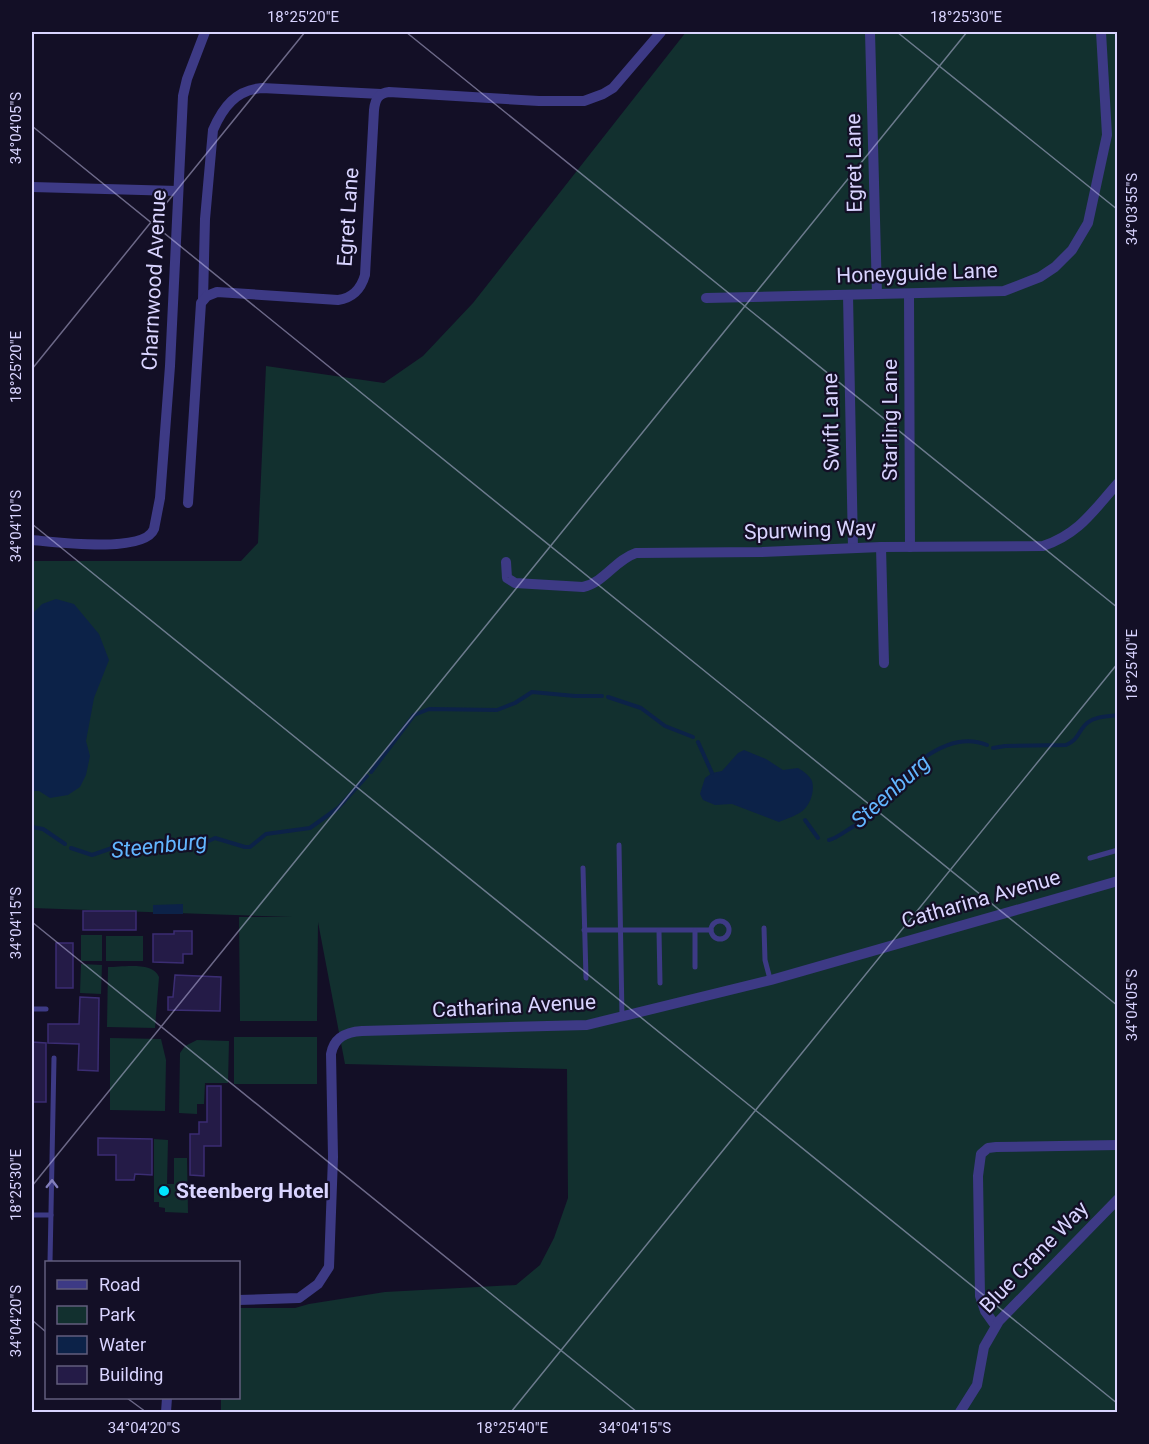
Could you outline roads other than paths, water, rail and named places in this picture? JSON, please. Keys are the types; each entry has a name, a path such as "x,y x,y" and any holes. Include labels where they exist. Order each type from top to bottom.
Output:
{"street":[{"name":"Charnwood Avenue","path":"32,540 114,544 140,540 152,534 157,518 170,366 185,86 205,32"},
{"path":"188,503 198,321 203,300 205,219 213,130 218,118 230,102 246,90 262,88 381,94 389,92 539,101 584,101 613,88 661,32"},
{"name":"Egret Lane","path":"870,32 877,294"},
{"name":"Honeyguide Lane","path":"706,298 909,294 1012,289 1040,277 1055,267 1072,250 1088,223 1107,135 1101,32"},
{"name":"Egret Lane","path":"203,300 217,292 338,300 358,290 365,275 375,104 381,94"},
{"path":"32,187 178,191"},
{"name":"Starling Lane","path":"909,294 910,547"},
{"name":"Swift Lane","path":"848,295 853,548"},
{"name":"Spurwing Way","path":"506,562 507,578 515,583 583,587 593,584 622,559 636,553 1043,546 1056,542 1076,530 1118,483"},
{"path":"881,547 884,663"},
{"name":"Catharina Avenue","path":"240,1300 299,1298 318,1284 329,1267 333,1157 331,1054 334,1043 341,1036 362,1031 587,1025 771,980 1118,881"},
{"path":"995,1325 981,1304 979,1286 978,1165 981,1154 988,1148 996,1147 1118,1145"},
{"name":"Blue Crane Way","path":"960,1413 977,1385 984,1347 995,1325 1118,1199"}],"lane":[{"path":"619,845 622,1017"},
{"path":"1090,858 1118,850"},
{"path":"582,868 586,978"},
{"path":"764,928 766,966 771,980"},
{"path":"584,930 711,930"},
{"path":"695,930 695,968"},
{"path":"659,931 660,983"},
{"path":"32,1009 46,1009"},
{"path":"50,1261 54,1058"},
{"path":"32,1215 51,1215"}],"water":[{"path":"56,599 74,604 99,634 109,660 94,698 86,741 90,756 86,775 80,787 68,795 50,798 39,791 32,791 32,614 42,604"},
{"path":"744,750 766,759 783,770 798,768 808,775 812,781 813,790 804,809 779,822 732,804 715,805 703,800 700,794 705,778 712,773 722,771 738,753"},
{"path":"183,904 183,914 153,914 153,905"}],"waterway":[{"name":"Steenburg","path":"371,772 414,715 429,709 497,710 515,703 532,692 602,696"},
{"name":"Steenburg","path":"608,697 641,708 665,726 693,737"},
{"name":"Steenburg","path":"993,748 1066,745 1075,739 1088,722 1100,717 1118,715"},
{"name":"Steenburg","path":"829,840 856,825 897,781 931,753 950,744 968,741 987,745"},
{"name":"Steenburg","path":"698,742 712,773"},
{"name":"Steenburg","path":"71,848 92,855 118,846 139,849 173,841 184,844 202,844 215,838 250,847 266,834 310,828 338,808 367,776"},
{"name":"Steenburg","path":"805,820 818,838"},
{"name":"Steenburg","path":"32,827 43,829 65,844"}],"place":[{"name":"Steenberg Hotel","path":"164,1191"}]}
